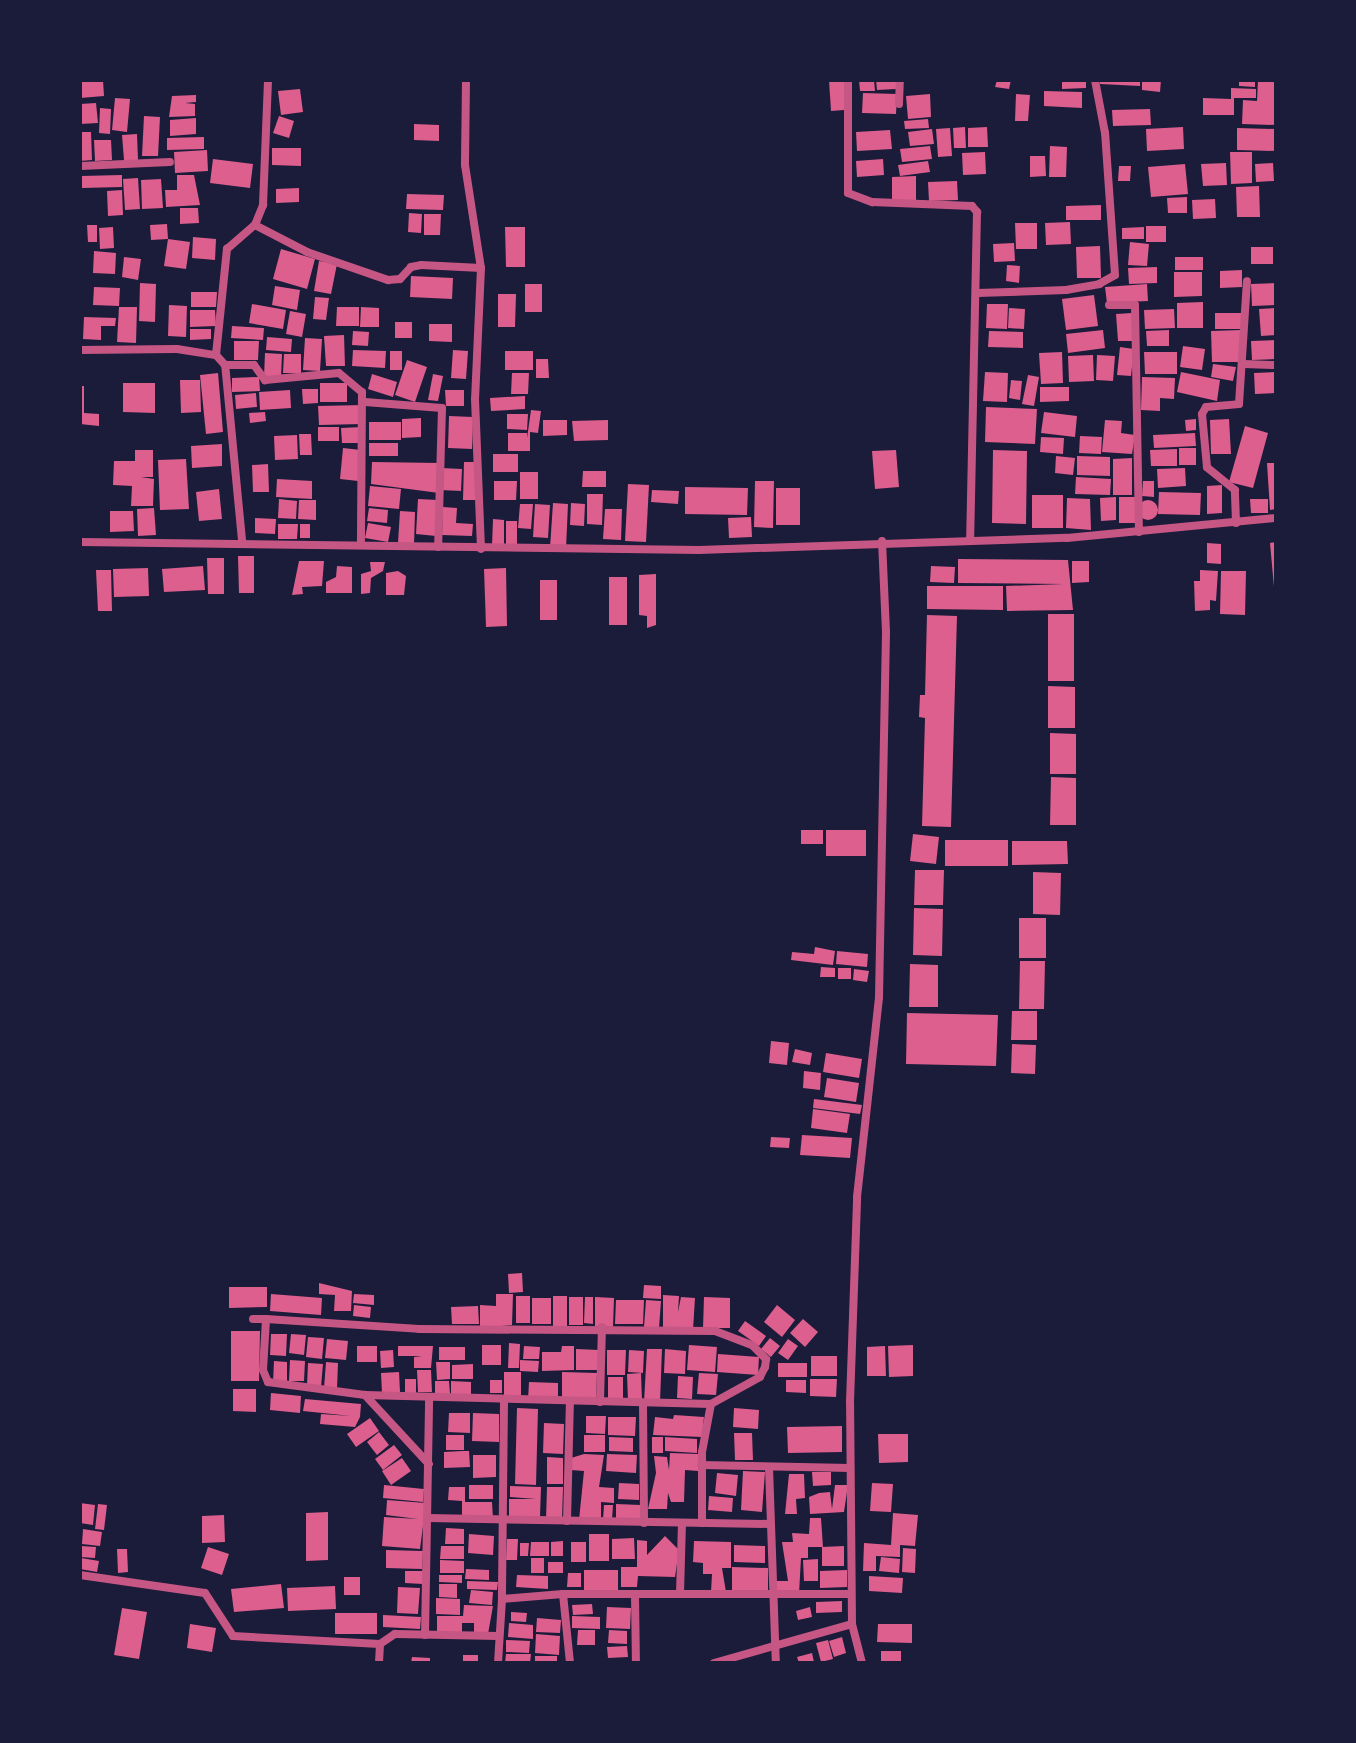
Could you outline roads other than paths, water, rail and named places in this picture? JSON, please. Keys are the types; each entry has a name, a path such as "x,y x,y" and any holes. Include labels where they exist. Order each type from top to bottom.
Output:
{"street":[{"path":"216,355 227,249 255,225 263,205 268,80"},
{"path":"466,80 465,165 481,268 475,399 481,549"},
{"path":"848,80 848,193 872,202 975,207 977,293 970,539"},
{"path":"899,104 900,80"},
{"path":"977,293 1066,290 1099,284 1115,275 1105,133 1095,80"},
{"path":"80,166 170,162"},
{"path":"255,225 307,252 388,280 400,279 411,267 421,265 481,268"},
{"path":"1236,523 1234,488 1207,467 1202,414 1206,407 1238,406 1244,364 1247,281"},
{"path":"1109,305 1135,305 1139,532"},
{"path":"80,350 177,349 216,355 225,365 242,540"},
{"path":"1244,364 1276,365"},
{"path":"225,365 254,365 265,380 339,373 358,387 365,402 361,543"},
{"path":"365,402 442,408 438,547"},
{"path":"80,542 242,540 481,549 699,550 1139,532 1276,518"},
{"path":"862,1663 852,1624 850,1468 857,1197 879,997 886,632 882,541"},
{"path":"253,1319 266,1319 419,1329 602,1327 715,1331 752,1345 766,1359 760,1377 711,1404 365,1395 268,1382 263,1370 266,1319"},
{"path":"600,1402 602,1327"},
{"path":"365,1395 429,1464"},
{"path":"425,1635 429,1397"},
{"path":"498,1663 502,1599 504,1401"},
{"path":"567,1521 570,1402"},
{"path":"643,1404 644,1523"},
{"path":"702,1523 701,1465 711,1404"},
{"path":"701,1465 850,1468"},
{"path":"769,1467 771,1596 776,1663"},
{"path":"427,1518 501,1522 769,1524"},
{"path":"680,1594 682,1523"},
{"path":"80,1575 205,1593 233,1636 380,1644 395,1634 498,1636"},
{"path":"502,1599 563,1594 851,1594"},
{"path":"563,1594 570,1663"},
{"path":"635,1595 636,1663"},
{"path":"714,1663 773,1643 852,1624"},
{"path":"379,1663 380,1644"}]}
